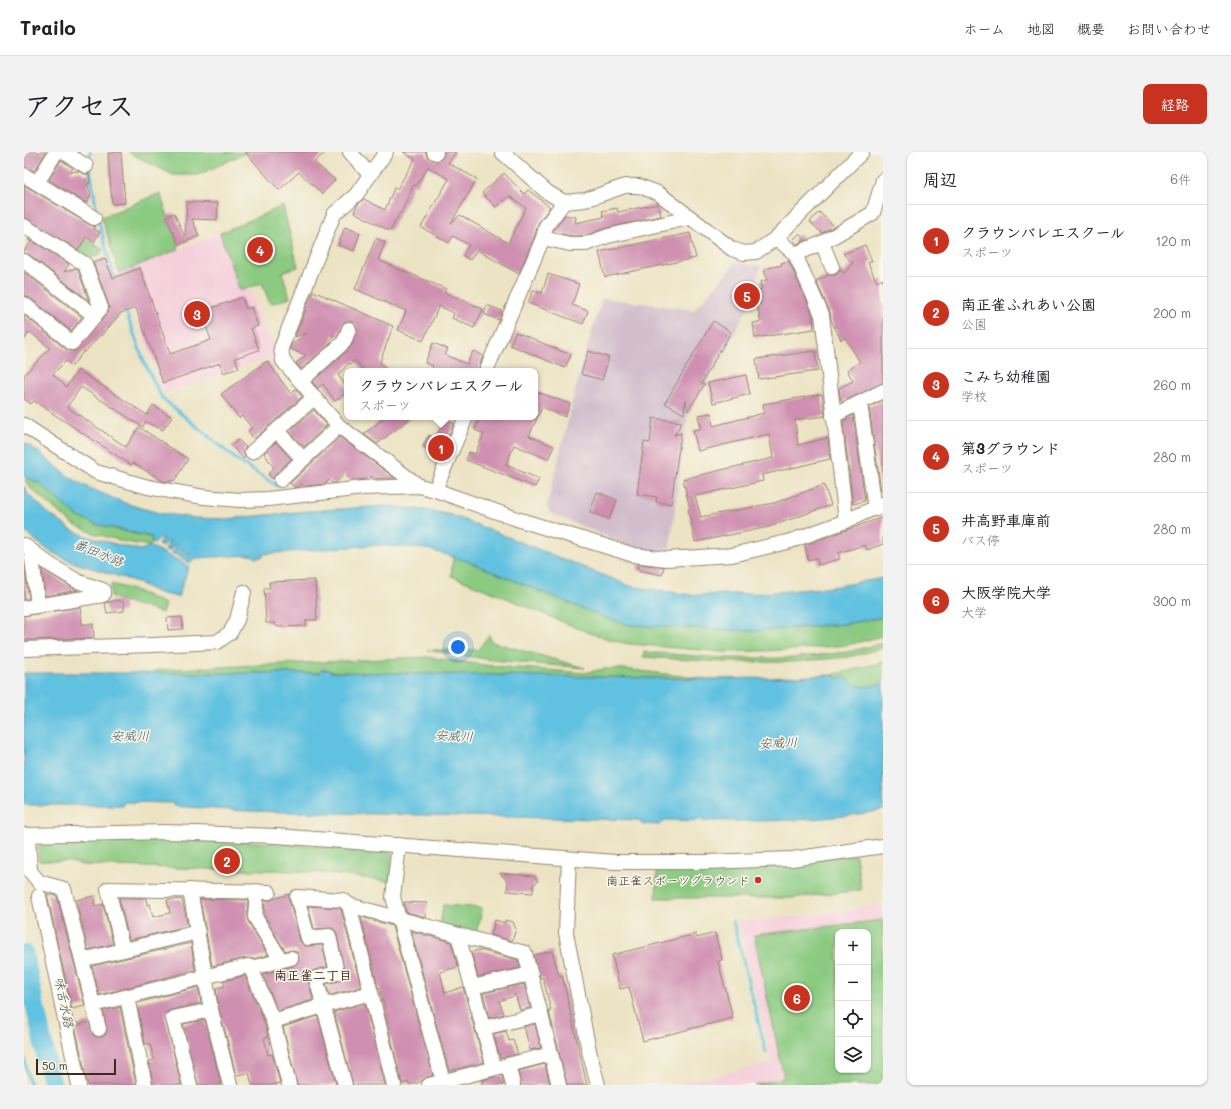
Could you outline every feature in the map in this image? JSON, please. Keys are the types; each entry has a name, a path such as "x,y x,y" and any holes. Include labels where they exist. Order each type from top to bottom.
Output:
{"street":[{"path":"37,183 56,152"},
{"path":"64,152 86,166"},
{"path":"350,152 370,175"},
{"path":"386,152 356,195 334,214 281,348 283,361 339,426 419,486"},
{"path":"502,152 547,192 564,202 585,200 625,186 639,186 658,193 689,218 732,249 744,253 756,252 776,238 862,152"},
{"path":"24,175 94,218"},
{"path":"795,254 822,243 873,213 883,180"},
{"path":"487,368 543,238 546,226 564,202"},
{"path":"543,238 570,244 586,244 608,236 689,218"},
{"path":"24,304 72,343 101,308 85,264 26,231"},
{"path":"776,238 795,254 822,315 846,521"},
{"path":"822,243 832,267"},
{"path":"24,261 95,316"},
{"path":"301,381 344,342 349,329"},
{"path":"833,416 883,391"},
{"path":"252,452 315,397"},
{"path":"24,425 96,472 148,487 204,497 240,500 268,499 363,488 419,486 483,506 520,520 634,555 666,559 732,555 791,541 846,521 879,506 860,403"},
{"path":"435,490 465,420"},
{"path":"281,480 339,426"},
{"path":"276,430 303,459"},
{"path":"28,548 38,605"},
{"path":"24,608 104,595 103,590 77,581 28,548"},
{"path":"24,649 217,642 230,633 237,620 244,592"},
{"path":"99,1029 64,890 39,882 30,871 26,835 168,832 277,836 615,862 792,859 883,846"},
{"path":"399,845 393,897 444,1083"},
{"path":"569,859 566,933 589,1051 598,1085"},
{"path":"93,1005 248,966 251,968 286,959 256,917 251,915 263,891 108,889 123,950"},
{"path":"190,890 211,1010 230,1085"},
{"path":"39,896 79,1085"},
{"path":"345,1085 316,978 337,973 329,936 308,938 297,897 343,900 349,905 525,953 559,1085"},
{"path":"349,905 394,1085"},
{"path":"82,960 198,932"},
{"path":"458,935 483,1028 501,1067 513,1085"},
{"path":"251,968 273,1021 289,1085"},
{"path":"472,987 531,974"},
{"path":"273,1021 371,993"},
{"path":"127,997 145,1085"},
{"path":"190,1085 173,1018 211,1010"},
{"path":"483,1028 541,1014"},
{"path":"429,1085 444,1083 551,1054"}],"shaded area":[{"path":"220,233 240,290 249,288 268,338 275,342 274,356 165,393 119,273"},
{"path":"736,261 749,265 761,265 746,312 687,417 670,547 664,551 640,550 550,513 547,506 579,375 602,298 694,310 724,277"},
{"path":"883,905 883,1085 675,1085 772,1063 738,921 814,915"}],"green space":[{"path":"128,152 248,152 198,175 173,175"},
{"path":"160,193 179,249 119,273 102,217"},
{"path":"283,206 298,267 282,272 290,298 270,304 262,283 240,291 220,233"},
{"path":"86,239 103,250 100,255 87,259 77,253"},
{"path":"27,478 40,483 77,516 118,530 153,538 150,546 125,542 93,533 73,524 31,489 25,481"},
{"path":"453,556 603,617 629,625 754,631 844,624 883,617 883,636 847,645 790,650 723,652 619,642 587,632 451,576"},
{"path":"111,584 137,591 165,604 162,613 111,597"},
{"path":"489,635 492,642 585,668 492,660 427,650 478,650"},
{"path":"883,643 883,648 849,657 792,662 724,662 643,657 644,652 724,658 791,658 848,652"},
{"path":"427,657 492,666 585,673 604,669 624,669 706,679 330,672 329,670 321,670 321,673 153,673 155,670"},
{"path":"883,662 883,683 878,685 862,686 853,684 845,677 838,678 832,675"},
{"path":"148,840 259,842 392,852 390,882 334,874 297,871 83,865 67,861 39,861 38,847 42,843"},
{"name":"南正雀スポーツグラウンド","path":"856,855 861,890 793,898 656,898 657,869"},
{"path":"443,905 482,908 475,935 440,927"},
{"path":"883,920 883,1082 878,1085 755,1085 784,1078 754,935"}],"water":[{"path":"24,442 68,476 87,487 127,504 159,513 196,518 226,519 308,511 386,506 426,510 451,515 630,586 691,595 764,593 832,587 883,578 883,617 844,624 754,631 629,625 603,617 467,561 427,549 405,547 374,545 263,554 263,557 255,558 252,555 195,558 190,563 184,560 190,553 187,553 183,559 177,556 184,549 175,555 171,552 177,547 177,545 169,551 165,549 170,542 169,541 162,547 158,545 163,538 159,539 155,543 151,542 152,537 95,524 77,516 40,483 24,477"},
{"name":"番田水路","path":"24,486 28,494 47,512 71,530 92,538 141,550 150,546 189,566 178,597 159,593 134,581 72,562 49,551 24,531"},
{"name":"安威川","path":"321,670 330,670 330,672 706,679 832,675 838,678 845,677 853,684 862,686 873,686 883,683 883,810 829,818 802,820 666,820 659,825 641,824 641,820 244,811 174,806 174,803 124,802 123,805 24,805 24,673 320,673"}],"building":[{"path":"24,152 46,152 34,171 24,167"},
{"path":"121,152 125,203 112,204 108,153"},
{"path":"245,152 326,152 314,162 335,180 322,194 299,172 279,190"},
{"path":"403,152 426,152 427,157 436,161 443,157 444,152 456,152 448,163 477,179 451,223 460,215 508,243 526,208 510,196 496,207 482,193 504,173 524,194 528,190 550,207 538,224 519,274 477,250 470,260 463,256 469,245 453,236 449,243 421,227 449,179 428,167 416,186 413,185 401,213 390,231 354,212 357,205 364,199 385,210 394,188 397,189 415,159"},
{"path":"61,160 73,168 70,172 78,171 89,174 90,183 87,184 91,195 86,203 49,180"},
{"path":"24,185 90,225 96,227 94,229 100,232 94,242 86,237 78,250 24,218"},
{"path":"187,202 218,203 217,220 192,219 199,236 179,245 166,217 174,213 185,237"},
{"path":"658,204 661,216 606,228 584,236 571,236 553,232 565,215 576,217 575,223 604,217 602,211 617,208 618,212"},
{"path":"819,212 834,226 822,233 810,222"},
{"path":"345,227 360,233 354,251 338,245"},
{"path":"690,233 696,258 605,277 599,252"},
{"path":"799,234 806,240 797,244 793,240"},
{"path":"376,238 385,242 378,260 446,289 444,292 483,309 474,328 452,318 454,313 439,306 423,341 398,330 406,311 355,289"},
{"path":"29,239 69,264 64,272 76,268 78,270 89,301 29,254 24,253 31,242 28,240"},
{"path":"865,245 872,261 868,263 877,282 883,279 883,383 842,402 839,388 853,381 847,370 860,362 845,338 841,340 831,320 830,312 816,281 829,275 836,275 840,270 844,273 853,263 843,254"},
{"path":"105,258 113,278 140,268 170,354 211,340 201,312 242,297 246,309 251,307 258,326 251,329 259,350 235,358 239,368 223,373 220,363 163,383 136,308 121,313 101,336 100,335 85,352 84,351 72,366 66,361 53,374 66,387 78,370 147,415 153,405 172,417 163,430 145,422 143,427 81,387 67,407 126,447 139,427 188,459 175,480 167,482 163,481 133,463 131,465 34,401 31,404 24,399 24,375 50,348 30,332 24,340 24,315 67,350 75,351 109,310 109,305 93,262"},
{"path":"789,261 812,313 814,329 755,338 753,323 761,322 757,305 760,304 757,291 762,289 760,282 767,280 764,269 782,265 781,263"},
{"path":"24,272 82,317 71,331 29,297 24,296"},
{"path":"548,274 579,284 572,305 588,311 583,324 528,303 533,290 542,293"},
{"path":"313,291 393,326 380,362 385,368 362,368 355,360 350,364 349,363 338,375 344,384 344,395 335,401 323,384 318,388 312,382 350,348 354,342 357,327 352,321 344,322 337,336 333,335 330,344 301,369 296,363 306,355 290,349 292,344 307,333 295,337"},
{"path":"487,305 502,311 499,320 484,314"},
{"path":"713,321 731,332 701,384 705,384 688,411 686,400 684,414 665,403"},
{"path":"516,332 571,355 565,368 510,345"},
{"path":"433,343 448,349 445,355 467,364 473,351 483,356 479,368 432,368 433,366 425,363"},
{"path":"588,351 609,357 602,380 581,374"},
{"path":"815,351 818,371 759,379 756,359"},
{"path":"267,361 291,394 296,389 302,397 254,439 248,431 252,428 242,416 239,418 221,394"},
{"path":"746,375 750,394 713,403 708,383"},
{"path":"538,392 570,404 565,417 542,407 538,416"},
{"path":"822,394 825,416 795,420 798,445 828,438 830,459 762,475 763,481 695,496 701,517 774,503 824,485 831,505 769,527 695,542 688,509 690,509 683,479 773,458 769,434 698,451 693,430 700,429 698,415 711,413 713,426 764,413 763,404"},
{"path":"883,400 883,491 881,491 869,407"},
{"path":"314,410 327,425 304,447 289,431"},
{"path":"853,415 865,501 853,504 843,421"},
{"path":"653,418 682,422 674,435 681,433 671,504 656,502 657,497 637,494 644,442 650,443"},
{"path":"381,420 408,420 377,444 364,434"},
{"path":"445,420 454,423 440,455 423,446 429,435 435,438"},
{"path":"479,420 536,420 529,436 554,446 548,459 514,445 506,465 539,479 535,487 466,460 469,452 475,454 484,434 475,430"},
{"path":"340,437 395,478 374,479 371,476 368,479 351,481 345,474 335,483 332,483 329,480 325,484 304,486 302,484 298,487 294,487 290,483"},
{"path":"238,440 246,447 244,450 244,459 231,446"},
{"path":"276,442 291,459 275,474 273,479 268,474 274,468 264,453"},
{"path":"597,492 617,500 609,519 590,512"},
{"path":"883,517 883,544 867,550 865,545 838,553 840,559 818,565 817,558 808,560 805,545"},
{"path":"24,563 29,599 24,599"},
{"path":"638,564 664,567 662,575 637,570"},
{"path":"42,569 73,588 78,590 45,596"},
{"path":"315,580 317,620 306,620 306,626 279,627 276,626 275,623 266,623 264,588 270,588 269,582"},
{"path":"119,600 124,603 124,611 107,613 105,603"},
{"path":"80,607 82,624 93,624 94,638 24,640 24,616"},
{"path":"182,617 183,629 168,630 167,618"},
{"path":"500,873 534,876 538,881 533,885 533,893 507,891 508,882"},
{"path":"47,894 57,896 85,1006 72,1009"},
{"path":"289,894 300,941 305,946 322,945 327,967 314,970 308,975 313,1000 278,1011 263,974 293,966 299,961 299,956 294,950 285,951 264,915 265,900 271,900"},
{"path":"93,896 95,906 103,904 113,944 88,950 76,900"},
{"path":"119,898 146,898 147,905 150,904 153,917 170,913 167,900 182,899 188,926 129,940"},
{"path":"200,899 248,900 248,921 268,955 253,959 246,958 212,966"},
{"path":"404,902 427,903 426,917 406,912"},
{"path":"308,906 341,909 361,987 330,995 326,984 339,981 343,979 345,975 337,934 332,928 314,929"},
{"path":"361,917 392,926 433,1075 418,1083 409,1085 408,1082 402,1084 385,1008 379,987 378,988"},
{"path":"495,920 505,923 505,920 513,922 516,929 512,941 491,935"},
{"path":"411,931 451,942 458,967 440,972 445,993 463,987 484,1062 449,1071"},
{"path":"715,933 722,960 718,961 733,1018 643,1041 629,987 620,989 612,955 696,934 697,938"},
{"path":"191,943 195,970 99,995 92,966"},
{"path":"480,950 518,960 520,968 478,977 471,952"},
{"path":"552,951 559,976 562,975 587,1085 567,1085 549,1011 551,1010 543,978 540,978 534,955"},
{"path":"245,976 265,1024 268,1037 264,1038 268,1055 272,1054 280,1083 272,1085 252,1085 249,1073 236,1075 219,1008 216,988 225,986 223,981"},
{"path":"524,984 530,1008 520,1010 515,994 514,996 499,1001 504,1014 489,1018 483,993"},
{"path":"198,987 201,1003 171,1010 167,1012 165,1016 181,1085 153,1085 149,1061 154,1060 150,1044 145,1044 137,1003"},
{"path":"365,1003 385,1085 353,1085 334,1012"},
{"path":"120,1007 136,1085 88,1085 75,1026 89,1022 93,1035 96,1037 101,1037 105,1035 107,1031 103,1011"},
{"path":"318,1016 336,1084 297,1085 283,1027"},
{"path":"205,1020 221,1085 198,1085 183,1024"},
{"path":"535,1024 541,1048 530,1050 524,1027"},
{"path":"506,1031 509,1041 513,1040 518,1054 500,1058 494,1034"},
{"path":"545,1064 550,1085 521,1085 518,1071"},
{"path":"502,1075 504,1085 483,1085 482,1080"}],"waterway":[{"path":"89,162 90,152"},
{"path":"90,168 97,214"},
{"path":"98,219 115,281"},
{"path":"125,309 144,362 162,398 237,460 277,486"},
{"path":"733,921 766,1052"},
{"path":"24,954 52,1085"},
{"path":"24,1056 30,1085"}],"place":[{"name":"第3グラウンド","path":"260,250"},
{"name":"井高野車庫前","path":"747,296"},
{"name":"こみち幼稚園","path":"197,314"},
{"name":"クラウンバレエスクール","path":"441,448"},
{"name":"南正雀ふれあい公園","path":"227,861"},
{"name":"南正雀スポーツグラウンド","path":"758,880"},
{"name":"大阪学院大学","path":"797,998"}],"district":[{"name":"南正雀二丁目","path":"313,974"}],"water label":[{"name":"味舌水路","path":"65,1002"}]}
